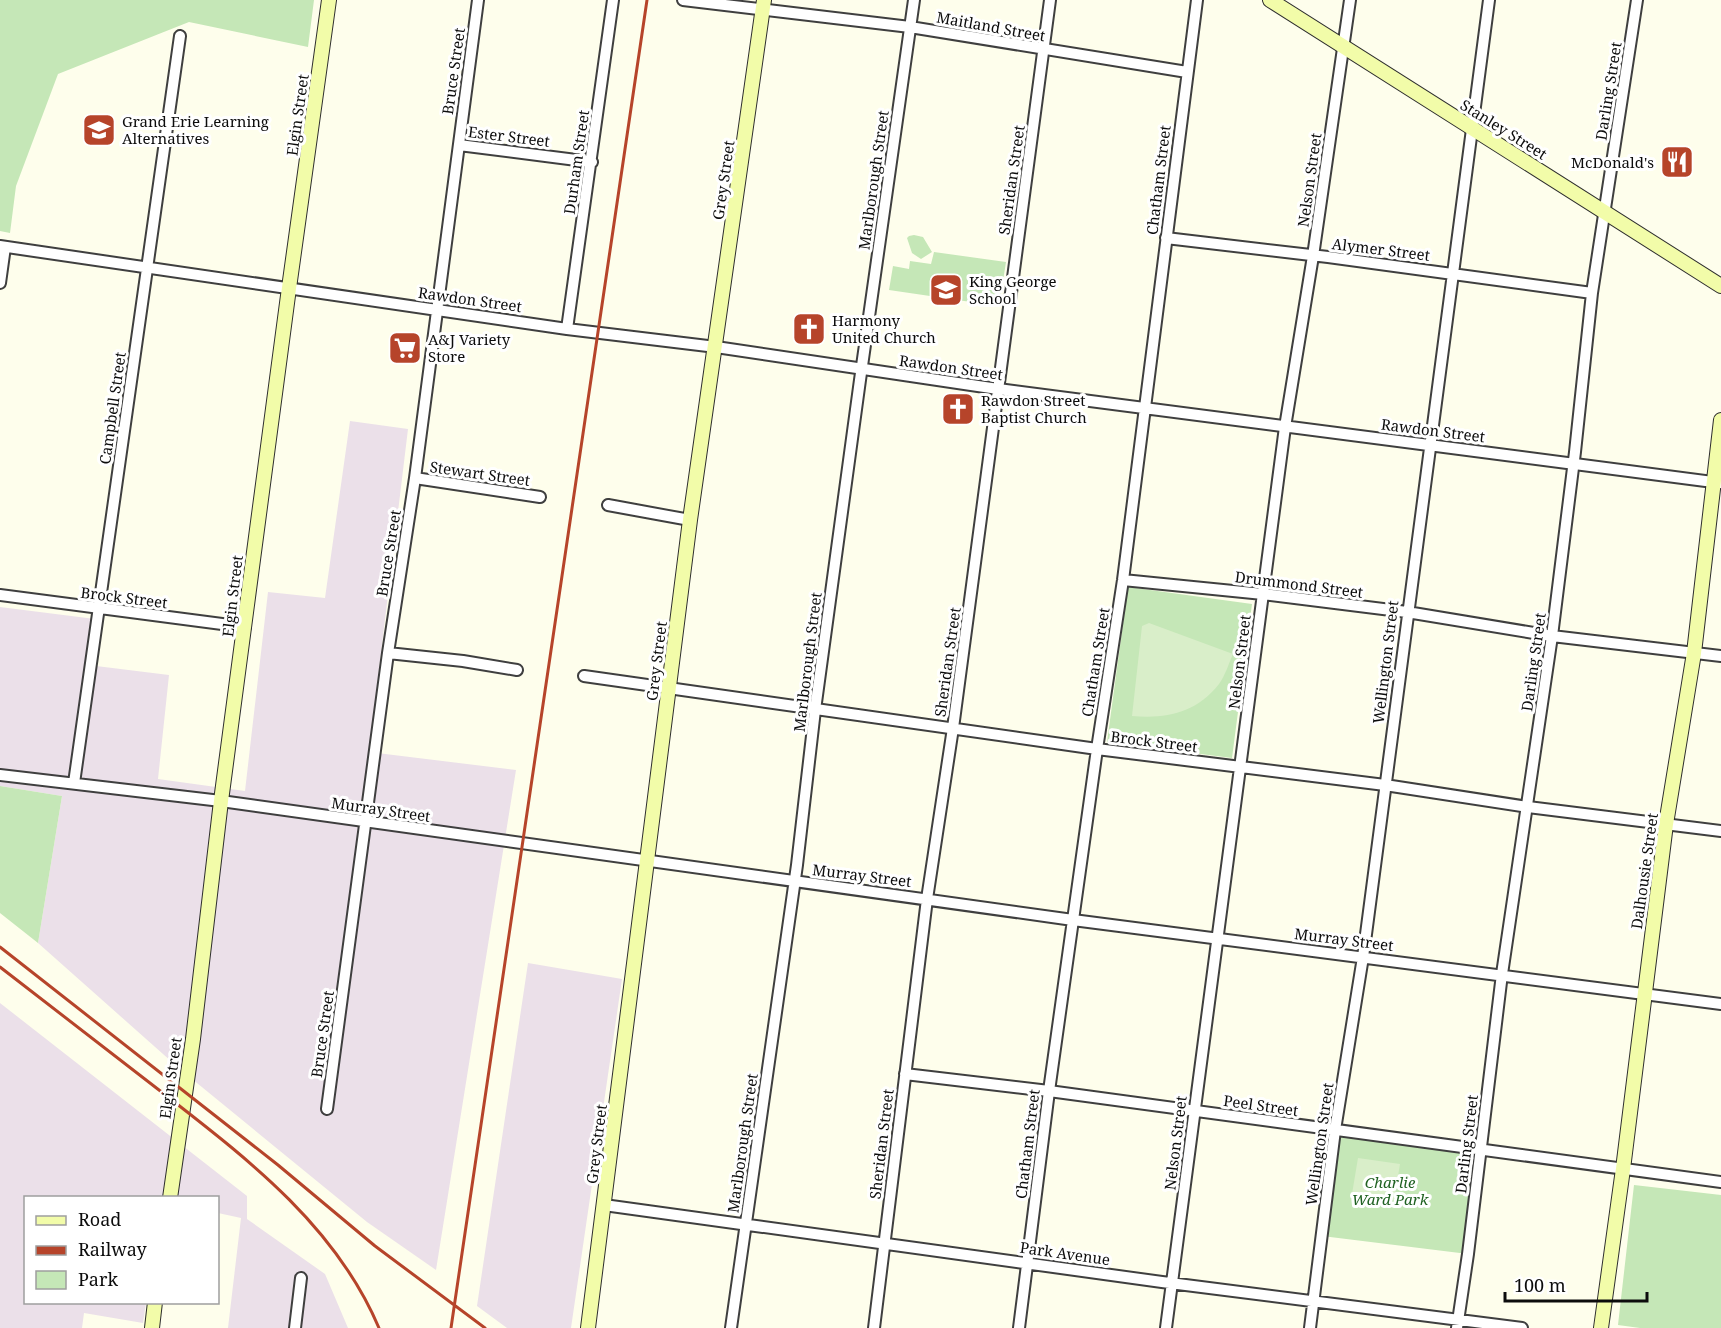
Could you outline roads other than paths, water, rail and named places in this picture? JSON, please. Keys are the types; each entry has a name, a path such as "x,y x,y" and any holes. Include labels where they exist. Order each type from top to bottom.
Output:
{"main road":[{"name":"Elgin Street","path":"170,1196 193,1039 221,801 329,0"},
{"name":"Stanley Street","path":"1270,0 1721,286"},
{"name":"Grey Street","path":"588,1328 690,520 764,5"},
{"name":"Dalhousie Street","path":"1601,1328 1666,824 1694,653 1717,482 1721,420"},
{"path":"152,1328 155,1304"}],"street":[{"name":"Bruce Street","path":"327,1109 388,653 415,478 478,0"},
{"name":"Durham Street","path":"567,329 613,0"},
{"name":"Maitland Street","path":"683,0 764,5 1187,72"},
{"name":"Marlborough Street","path":"731,1328 794,881 861,369 914,0"},
{"name":"Sheridan Street","path":"874,1328 927,899 953,728 1050,0"},
{"name":"Chatham Street","path":"1019,1328 1049,1091 1123,580 1197,0"},
{"name":"Nelson Street","path":"1166,1328 1285,427 1314,256 1350,0"},
{"name":"Wellington Street","path":"1310,1328 1335,1130 1363,957 1489,0"},
{"name":"Darling Street","path":"1457,1324 1468,1254 1502,974 1552,636 1592,293 1637,0"},
{"name":"Campbell Street","path":"74,783 180,36"},
{"name":"Ester Street","path":"459,145 592,162"},
{"name":"Alymer Street","path":"1166,238 1592,293"},
{"name":"Rawdon Street","path":"3,246 567,329 1285,427 1717,482"},
{"path":"0,283 3,246"},
{"name":"Stewart Street","path":"415,478 540,497"},
{"path":"608,505 690,520"},
{"name":"Drummond Street","path":"1123,580 1407,612 1552,636 1721,656"},
{"name":"Brock Street","path":"0,595 244,627"},
{"path":"388,653 463,661 517,670"},
{"name":"Brock Street","path":"584,676 669,690 1097,749 1721,831"},
{"name":"Murray Street","path":"0,775 221,801 365,823 1073,920 1721,1004"},
{"name":"Peel Street","path":"905,1074 1049,1091 1721,1182"},
{"name":"Park Avenue","path":"604,1205 1314,1301 1457,1324 1522,1328"},
{"path":"295,1328 301,1278"}],"railway":[{"path":"451,1328 647,0"},
{"path":"0,947 278,1165 375,1246 485,1328"},
{"path":"0,967 223,1141 285,1195 338,1256 379,1328"}],"place":[{"name":"Grand Erie Learning Alternatives","path":"99,130"},
{"name":"McDonald's","path":"1677,162"},
{"name":"King George School","path":"946,290"},
{"name":"Harmony United Church","path":"809,329"},
{"name":"A&J Variety Store","path":"405,348"},
{"name":"Rawdon Street Baptist Church","path":"958,409"}],"park label":[{"name":"Charlie Ward Park","path":"1390,1190"}]}
